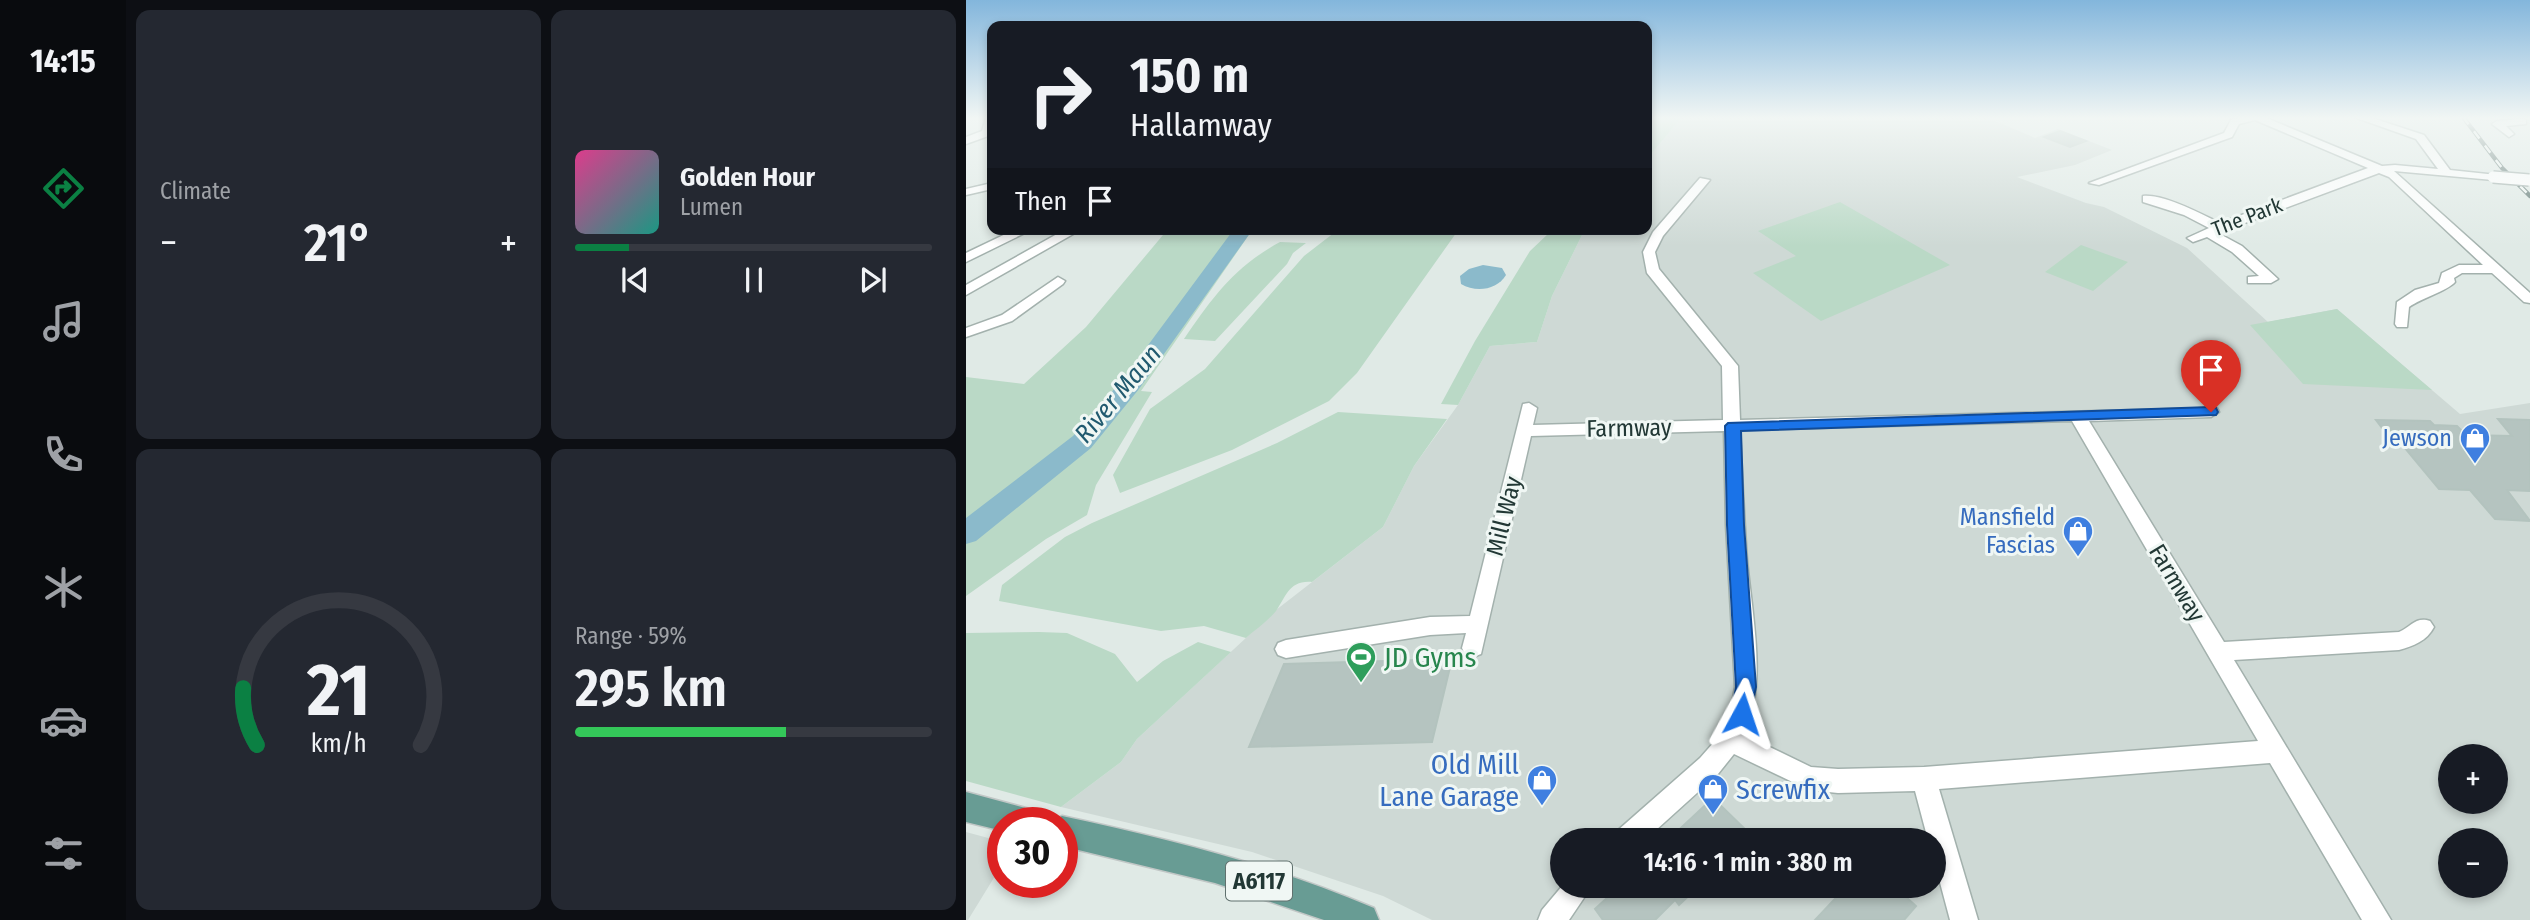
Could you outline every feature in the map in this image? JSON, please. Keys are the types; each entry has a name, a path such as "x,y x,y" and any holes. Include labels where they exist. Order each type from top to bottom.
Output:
{"main road":[{"path":"966,807 987,812"},
{"name":"A6117","path":"1078,835 1153,851 1315,898 1362,920"}],"street":[{"path":"2095,183 2159,160"},
{"path":"2359,160 2393,175 2529,299"},
{"path":"2437,160 2446,172"},
{"path":"2381,169 2530,180"},
{"name":"The Park","path":"2193,238 2357,174 2381,169"},
{"path":"2083,177 2110,189"},
{"path":"1639,828 1709,766 1731,740 1742,714 1746,687 1735,525 1730,366 1651,270 1649,252 1657,235 1704,180"},
{"path":"966,192 987,187"},
{"path":"2147,199 2189,212 2271,279 2253,280"},
{"path":"969,255 1014,235"},
{"path":"966,291 1065,235"},
{"path":"2402,324 2402,305 2420,293 2444,286 2448,282 2448,276 2459,269 2495,269"},
{"path":"966,333 1007,318 1058,281"},
{"name":"Mill Way","path":"1472,648 1529,408"},
{"name":"Farmway","path":"1525,431 2211,412"},
{"name":"Farmway","path":"2077,415 2377,920"},
{"path":"1286,649 1430,626 1477,624"},
{"path":"2218,652 2399,641 2409,638 2423,627"},
{"path":"1731,740 1809,778 1835,781 1924,779 2276,751"},
{"path":"1924,779 1964,920"},
{"path":"1552,920 1569,898"}],"shaded area":[{"path":"1652,160 2087,160 2017,177 2104,207 2187,248 2268,322 2337,309 2460,414 2530,403 2530,920 1432,920 1383,896 1252,852 1078,811 1078,807 1061,807 1121,762 1137,739 1276,610 1383,527 1414,466 1458,405 1490,346 1537,342 1552,296 1582,235 1652,235"},
{"path":"966,832 987,838 987,889 966,920"}],"green space":[{"path":"1840,202 1950,265 1821,321 1753,273 1796,256 1758,231"},
{"path":"1163,235 1249,235 1141,391 1152,392 1096,485 1087,515 1046,539 966,596 966,377 1024,384 1086,327"},
{"path":"1331,235 1455,235 1357,373 1329,401 1232,450 1120,493 1113,475 1150,409 1205,369 1304,256"},
{"path":"1547,235 1582,235 1552,296 1537,342 1490,346 1458,405 1441,404 1475,341 1530,251"},
{"path":"1280,242 1306,243 1293,253 1287,264 1215,341 1184,339 1225,284 1250,262"},
{"path":"2081,245 2128,262 2093,291 2045,272"},
{"path":"2337,309 2432,390 2303,384 2250,325"},
{"path":"1338,412 1447,419 1414,466 1383,527 1312,582 1293,587 1273,615 1246,638 1204,626 1161,631 999,601 1002,585 1065,537 1277,443"},
{"path":"966,633 1067,633 1115,654 1137,682 1163,661 1198,642 1231,652 1137,739 1121,762 1061,807 966,781"}],"water":[{"path":"1483,265 1502,268 1506,275 1492,287 1479,289 1461,284 1460,276 1469,269"}],"building":[{"name":"Jewson","path":"2498,419 2530,420 2530,491 2507,490 2530,521 2495,519 2470,490 2439,489 2400,442 2392,441 2376,420 2430,421 2434,425 2457,426 2466,435 2512,436"},
{"name":"JD Gyms","path":"1452,659 1432,742 1249,747 1284,664"},
{"path":"1713,798 1744,828 1681,828"},
{"path":"1607,898 1686,898 1679,905 1675,900 1655,920 1603,920 1595,909"},
{"path":"1836,898 1907,898 1916,906 1904,920 1815,920"}],"waterway":[{"name":"River Maun","path":"966,533 1082,442 1131,384 1240,235"}],"railway":[{"path":"2496,160 2530,196"}],"place":[{"name":"Jewson","path":"2475,465"},
{"name":"Mansfield Fascias","path":"2078,558"},
{"name":"JD Gyms","path":"1361,684"},
{"name":"Old Mill Lane Garage","path":"1542,807"},
{"name":"Screwfix","path":"1713,816"}],"route":[{"path":"1742,714 1746,687 1735,525 1733,426 2211,412"}]}
